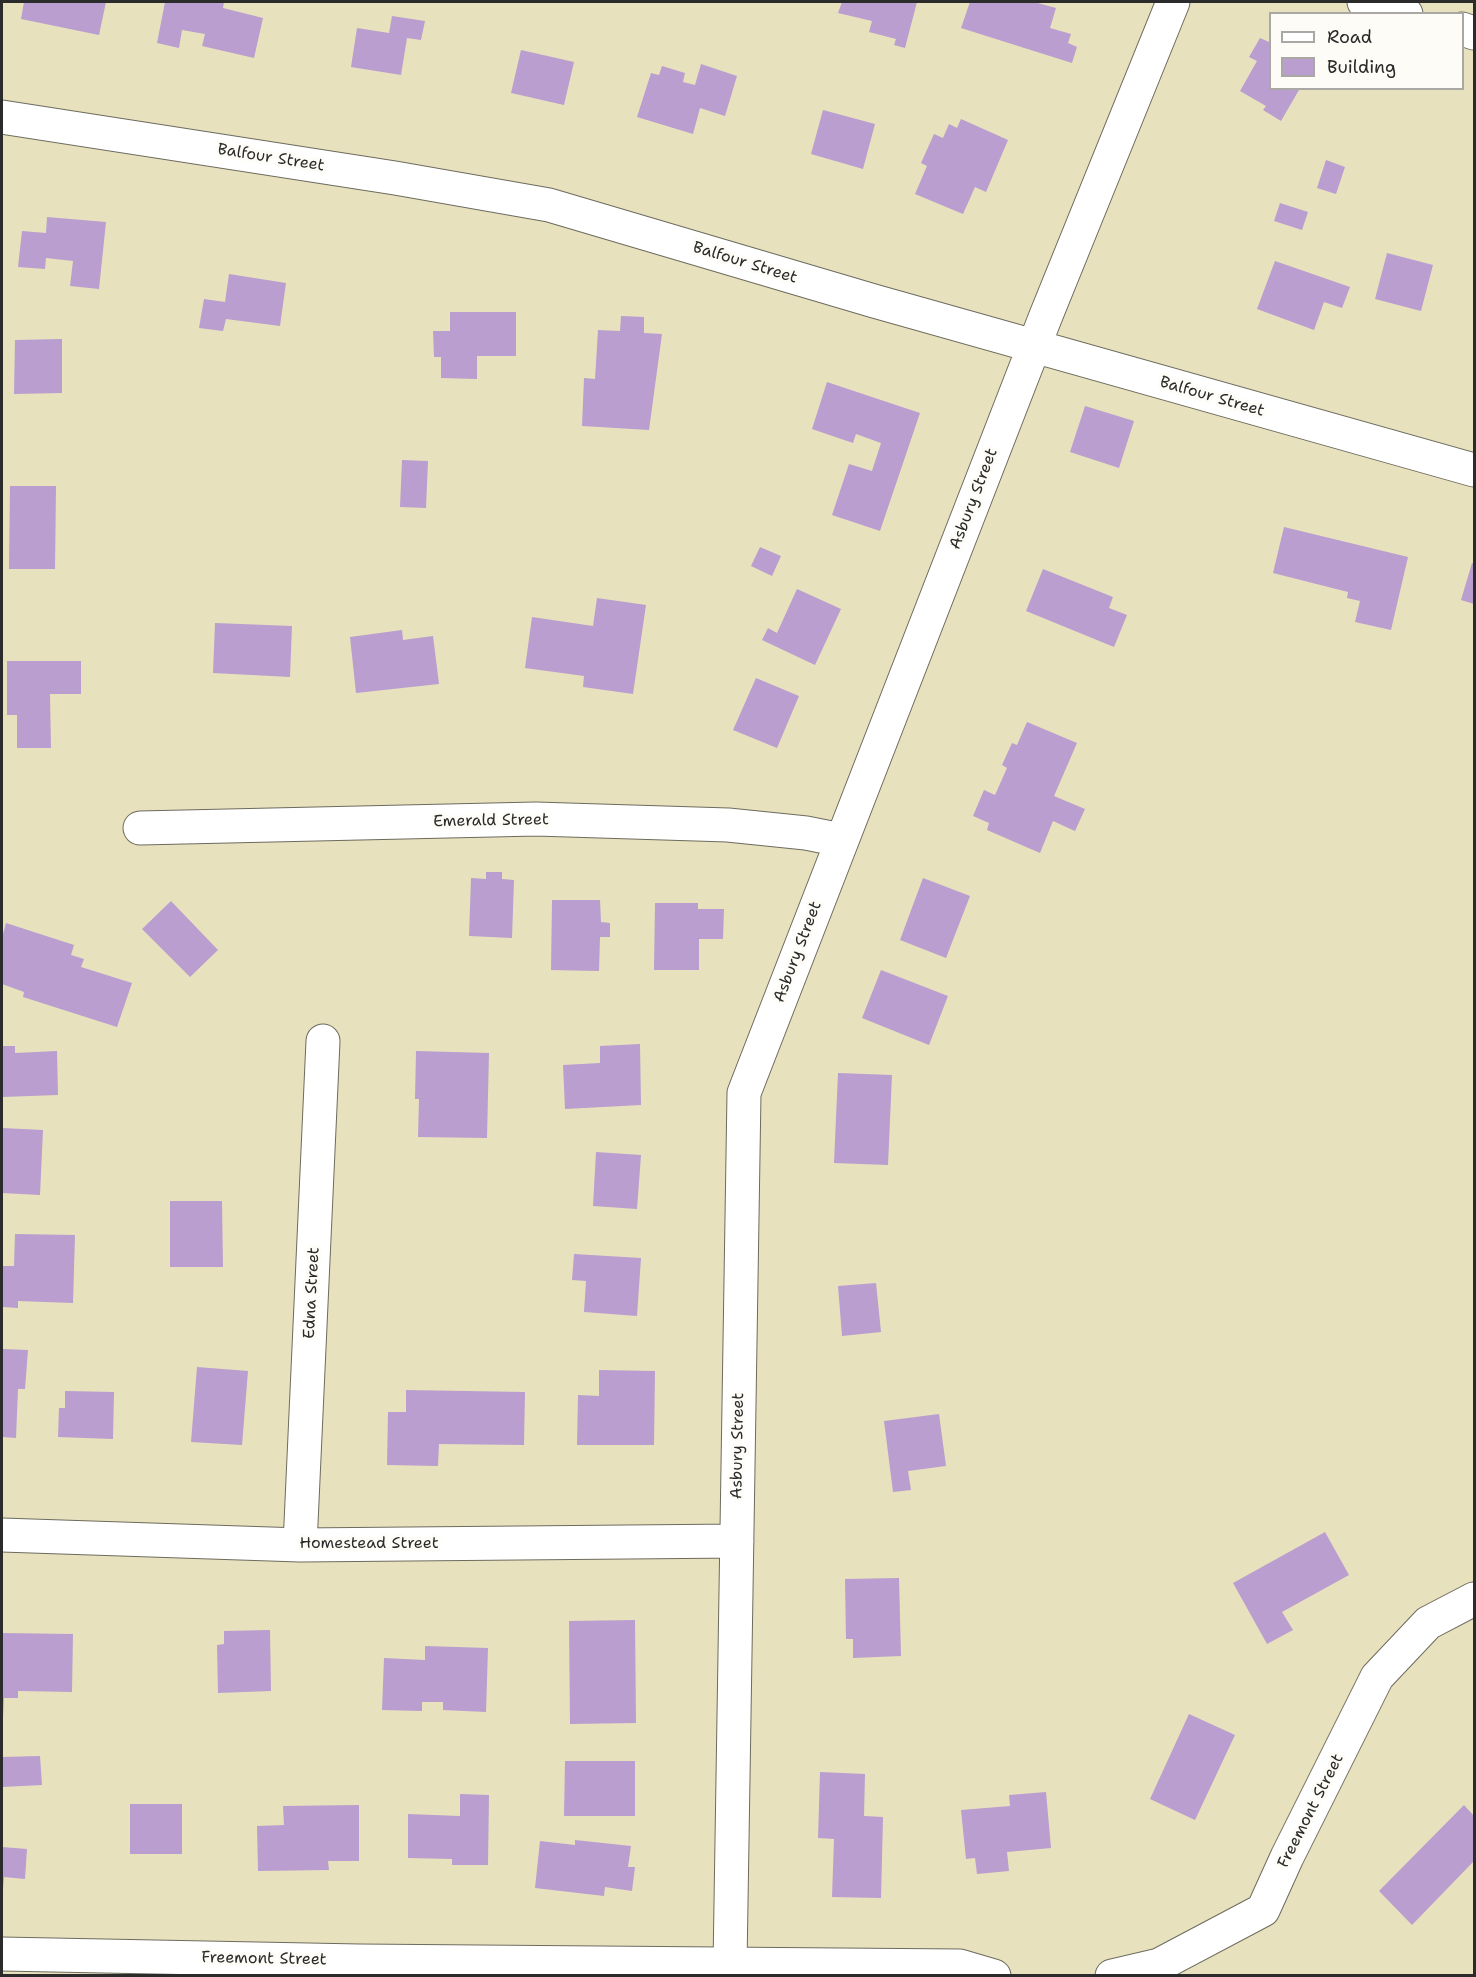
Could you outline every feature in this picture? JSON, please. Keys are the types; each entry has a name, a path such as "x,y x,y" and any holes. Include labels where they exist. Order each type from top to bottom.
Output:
{"street":[{"name":"Asbury Street","path":"730,1965 744,1093 1034,347 1173,2"},
{"path":"1364,2 1399,12"},
{"name":"Balfour Street","path":"2,117 395,178 549,205 1034,347 1474,470"},
{"name":"Emerald Street","path":"140,828 536,819 728,825 806,833 841,840"},
{"name":"Edna Street","path":"300,1545 323,1041"},
{"name":"Homestead Street","path":"2,1534 300,1545 737,1541"},
{"name":"Freemont Street","path":"1112,1976 1159,1965 1263,1910 1377,1677 1428,1623 1474,1599"},
{"name":"Freemont Street","path":"2,1954 347,1961 960,1966 994,1976"}],"building":[{"path":"24,2 106,2 99,35 21,19"},
{"path":"165,2 224,2 223,8 263,18 254,58 202,46 205,34 182,30 179,48 157,43"},
{"path":"842,2 917,2 905,48 894,45 896,39 869,32 872,21 838,13"},
{"path":"970,2 1034,2 1056,8 1050,28 1071,34 1068,43 1077,47 1072,63 961,28"},
{"path":"392,16 425,21 421,40 407,38 401,75 351,67 357,28 389,33"},
{"path":"1260,38 1269,42 1269,90 1299,90 1281,121 1263,110 1266,106 1240,91 1257,61 1249,57"},
{"path":"521,50 574,62 564,105 511,93"},
{"path":"701,64 737,76 725,116 700,108 693,134 637,117 651,73 659,75 662,66 685,73 683,82 695,85"},
{"path":"823,110 875,124 863,169 811,154"},
{"path":"961,119 1008,140 986,192 975,187 963,214 915,194 927,166 921,163 934,134 943,138 949,124 957,128"},
{"path":"1326,160 1345,167 1336,194 1317,188"},
{"path":"1280,203 1308,212 1302,230 1274,221"},
{"path":"47,217 106,222 99,289 70,286 73,261 46,258 45,269 18,267 22,231 46,233"},
{"path":"1387,253 1433,265 1421,311 1375,299"},
{"path":"1275,261 1350,287 1342,308 1324,302 1314,330 1257,309"},
{"path":"229,274 286,283 280,326 226,319 223,331 199,328 204,299 225,302"},
{"path":"450,312 516,312 516,356 477,356 477,379 441,378 441,357 434,357 433,331 450,331"},
{"path":"621,316 644,317 644,333 662,334 649,430 582,426 584,378 595,379 598,330 620,331"},
{"path":"62,339 62,393 14,394 15,340"},
{"path":"827,382 920,413 880,531 832,515 849,464 872,471 881,443 856,434 853,443 812,429"},
{"path":"1085,406 1134,421 1119,468 1070,452"},
{"path":"402,460 428,461 426,508 400,507"},
{"path":"10,486 56,486 55,569 9,569"},
{"path":"1284,527 1408,557 1391,630 1355,622 1360,601 1347,598 1348,592 1273,573"},
{"path":"760,547 781,556 772,576 751,566"},
{"path":"1472,563 1474,564 1474,604 1461,600"},
{"path":"1043,569 1113,597 1109,608 1127,615 1114,647 1026,611"},
{"path":"797,589 841,609 815,665 762,640 768,628 777,633"},
{"path":"597,598 646,605 633,694 583,687 584,676 525,668 532,617 593,626"},
{"path":"215,623 292,626 290,677 213,673"},
{"path":"402,630 403,640 433,636 439,684 356,693 350,637"},
{"path":"7,661 81,661 81,694 50,694 51,748 17,748 17,715 7,715"},
{"path":"756,678 799,696 777,748 733,730"},
{"path":"1027,722 1077,743 1054,796 1085,809 1075,831 1053,821 1040,853 987,830 989,823 973,816 984,790 995,795 1007,768 1002,765 1012,743 1017,745"},
{"path":"486,872 502,872 502,879 514,880 512,938 469,936 471,878 486,879"},
{"path":"923,878 970,896 946,958 900,940"},
{"path":"552,900 600,900 601,922 610,923 610,937 600,937 599,971 551,970"},
{"path":"171,901 218,950 190,977 142,929"},
{"path":"655,903 698,903 698,909 724,909 723,939 699,939 699,970 654,970"},
{"path":"6,923 74,945 71,955 84,959 81,967 132,983 117,1027 23,997 24,992 2,984 2,938"},
{"path":"881,970 948,996 929,1045 862,1018"},
{"path":"640,1044 641,1105 565,1109 563,1065 600,1063 600,1046"},
{"path":"2,1046 15,1046 15,1053 57,1051 58,1095 2,1097"},
{"path":"416,1051 489,1053 487,1138 418,1137 419,1099 415,1099"},
{"path":"838,1073 892,1075 888,1165 834,1163"},
{"path":"2,1128 43,1130 40,1195 2,1193"},
{"path":"596,1152 641,1155 637,1209 593,1206"},
{"path":"170,1201 222,1201 223,1267 170,1267"},
{"path":"15,1234 75,1235 73,1303 18,1301 18,1308 2,1307 2,1266 14,1266"},
{"path":"574,1254 641,1258 637,1316 584,1312 586,1281 572,1280"},
{"path":"876,1283 881,1332 842,1336 838,1286"},
{"path":"2,1349 28,1350 25,1389 18,1389 16,1438 2,1437"},
{"path":"197,1367 248,1371 242,1445 191,1442"},
{"path":"599,1370 655,1371 654,1445 577,1445 578,1395 599,1396"},
{"path":"406,1390 525,1392 524,1445 439,1444 438,1466 387,1465 388,1412 406,1412"},
{"path":"65,1391 114,1392 113,1439 58,1437 59,1408 65,1408"},
{"path":"939,1414 946,1466 908,1471 911,1490 893,1492 884,1421"},
{"path":"1325,1532 1349,1575 1282,1612 1293,1630 1267,1644 1233,1583"},
{"path":"899,1578 901,1656 853,1658 853,1639 846,1639 845,1579"},
{"path":"635,1620 636,1723 570,1724 569,1621"},
{"path":"270,1630 271,1691 218,1693 217,1645 224,1644 224,1631"},
{"path":"2,1633 73,1634 72,1692 18,1691 18,1698 4,1698 2,1718"},
{"path":"425,1646 488,1648 486,1712 443,1710 443,1702 422,1702 422,1711 382,1710 384,1658 425,1660"},
{"path":"1189,1714 1235,1735 1195,1820 1150,1799"},
{"path":"40,1756 42,1785 2,1787 2,1757"},
{"path":"565,1761 635,1761 635,1816 564,1816"},
{"path":"820,1772 865,1774 864,1816 883,1817 881,1898 832,1897 834,1839 818,1838"},
{"path":"1046,1792 1051,1848 1007,1852 1009,1871 977,1874 975,1858 966,1859 961,1810 1010,1806 1009,1795"},
{"path":"460,1794 489,1795 488,1865 452,1865 452,1859 408,1858 408,1814 460,1816"},
{"path":"130,1804 182,1804 182,1854 130,1854"},
{"path":"359,1805 359,1861 328,1861 329,1870 258,1871 257,1826 284,1825 283,1806"},
{"path":"1464,1805 1474,1816 1474,1861 1412,1925 1379,1891"},
{"path":"575,1840 631,1846 628,1867 635,1867 632,1891 605,1887 604,1896 535,1888 540,1841 575,1845"},
{"path":"2,1847 27,1849 25,1879 4,1877 3,1890 2,1890"}]}
